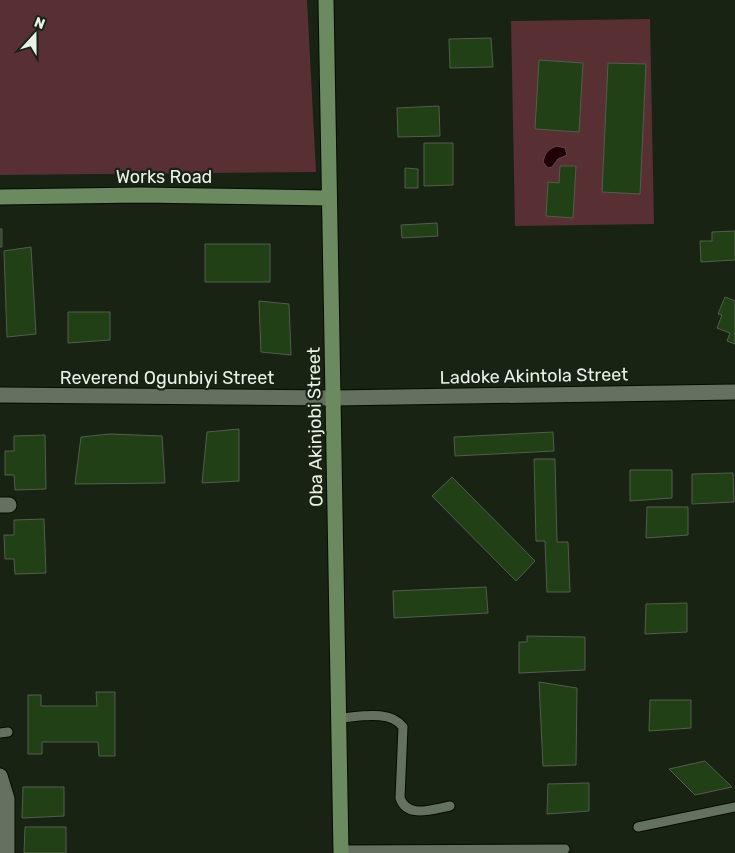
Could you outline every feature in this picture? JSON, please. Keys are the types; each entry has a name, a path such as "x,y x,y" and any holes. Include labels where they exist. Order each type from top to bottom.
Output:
{"street":[{"name":"Oba Akinjobi Street","path":"326,0 341,852"},
{"name":"Works Road","path":"0,197 141,195 328,198"},
{"name":"Ladoke Akintola Street","path":"334,398 735,392"},
{"name":"Reverend Ogunbiyi Street","path":"0,395 334,398"},
{"path":"0,776 7,799 6,853"}],"lane":[{"path":"339,718 378,716 398,721 403,728 400,798 402,806 409,810 422,811 450,806"},
{"path":"638,827 735,807"},
{"path":"341,852 565,849"}],"shaded area":[{"path":"0,0 307,0 316,172 0,175"},
{"path":"650,19 654,224 515,226 511,21"},
{"path":"557,146 565,148 567,155 558,159 552,167 548,168 543,162 545,156 549,150"}],"building":[{"path":"491,38 493,67 450,68 449,39"},
{"path":"539,60 583,63 579,132 535,129"},
{"path":"608,63 646,64 640,194 602,192"},
{"path":"439,106 440,136 398,137 397,108"},
{"path":"424,143 453,143 453,185 424,186"},
{"path":"560,166 576,166 573,218 546,216 548,182 559,183"},
{"path":"405,168 418,169 418,188 405,188"},
{"path":"437,223 438,236 402,238 401,225"},
{"path":"0,229 2,229 2,247 0,247"},
{"path":"735,231 735,260 701,262 700,241 712,241 712,232"},
{"path":"205,244 270,244 270,282 205,282"},
{"path":"31,247 36,334 7,337 4,251"},
{"path":"725,297 735,301 735,344 727,341 730,333 717,328 722,315 718,314"},
{"path":"259,301 289,304 291,355 261,352"},
{"path":"68,312 110,312 110,340 68,343"},
{"path":"239,429 239,481 202,483 207,432"},
{"path":"553,432 554,451 455,456 454,437"},
{"path":"110,434 162,436 165,483 75,484 81,437"},
{"path":"45,435 46,489 15,490 14,475 5,475 5,451 14,451 14,436"},
{"path":"534,459 555,459 557,542 568,542 570,592 547,592 545,541 536,541"},
{"path":"630,470 672,470 672,498 630,501"},
{"path":"733,473 734,502 692,504 692,474"},
{"path":"452,477 535,561 516,581 432,496"},
{"path":"647,507 688,507 688,535 646,538"},
{"path":"44,519 46,573 15,574 14,559 5,559 4,535 14,535 14,520"},
{"path":"486,587 488,613 394,618 393,591"},
{"path":"687,603 687,632 645,634 646,604"},
{"path":"527,636 585,637 585,670 519,673 519,642 527,642"},
{"path":"539,682 577,688 576,765 543,766"},
{"path":"96,692 115,692 115,756 99,756 98,742 42,742 42,754 28,754 28,695 41,695 41,706 97,706"},
{"path":"650,700 691,700 691,728 649,731"},
{"path":"705,761 732,787 695,795 669,769"},
{"path":"589,783 589,811 547,814 548,784"},
{"path":"23,787 64,787 64,816 22,818"},
{"path":"25,827 66,827 66,853 24,853"}]}
